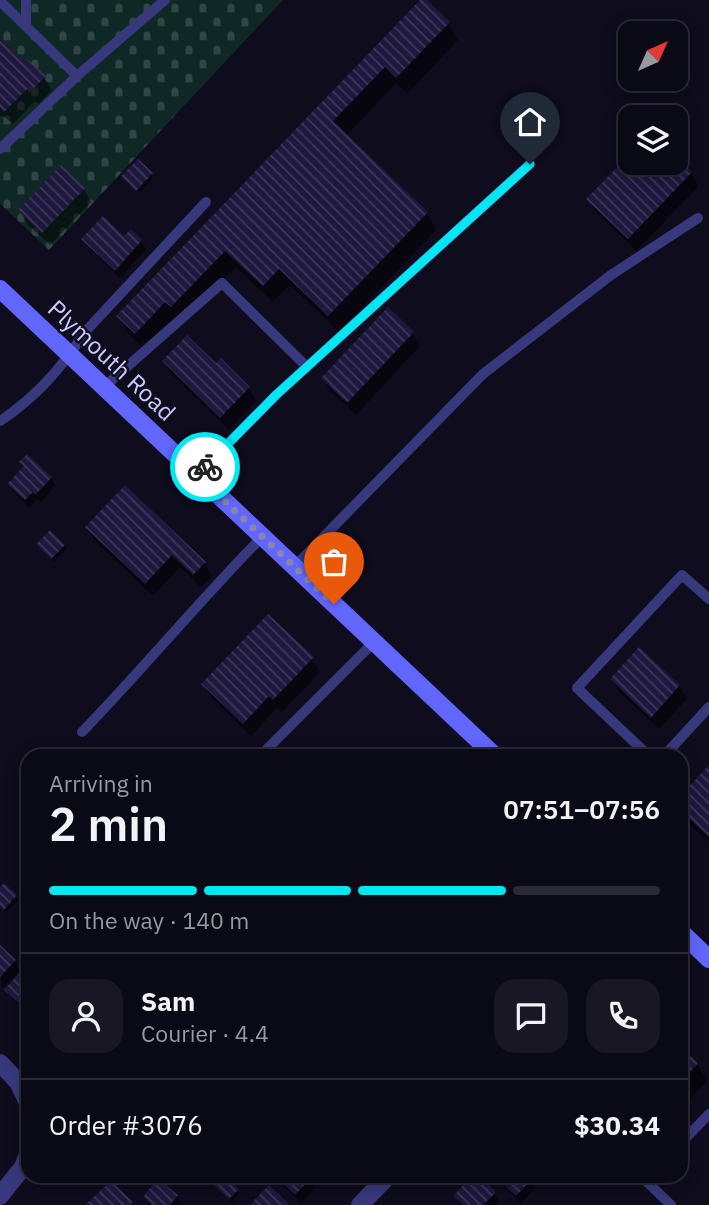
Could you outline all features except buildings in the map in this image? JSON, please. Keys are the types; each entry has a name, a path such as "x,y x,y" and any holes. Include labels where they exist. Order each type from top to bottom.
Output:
{"main road":[{"name":"Plymouth Road","path":"0,289 488,749"},
{"path":"688,939 709,959"}],"street":[{"path":"0,1063 21,1088"},
{"path":"0,1196 21,1170"},
{"path":"360,1205 381,1183"}],"lane":[{"path":"26,0 26,26"},
{"path":"0,149 77,76 165,0"},
{"path":"0,1 77,76"},
{"path":"197,475 307,367 530,164"},
{"path":"0,421 38,392 70,355 84,333 206,202"},
{"path":"294,567 483,374 611,275 698,218"},
{"path":"104,387 222,283 307,367"},
{"path":"82,732 129,684 223,576 262,537"},
{"path":"642,749 577,688 682,575 709,599"},
{"path":"267,749 374,642"},
{"path":"670,749 709,707"},
{"path":"688,1136 709,1114"},
{"path":"648,1183 671,1205"}],"green space":[{"path":"0,0 283,0 49,250 0,204"}],"way so far":[{"path":"205,467 197,475 334,604"}],"route":[{"path":"205,467 276,395 530,164"}]}
